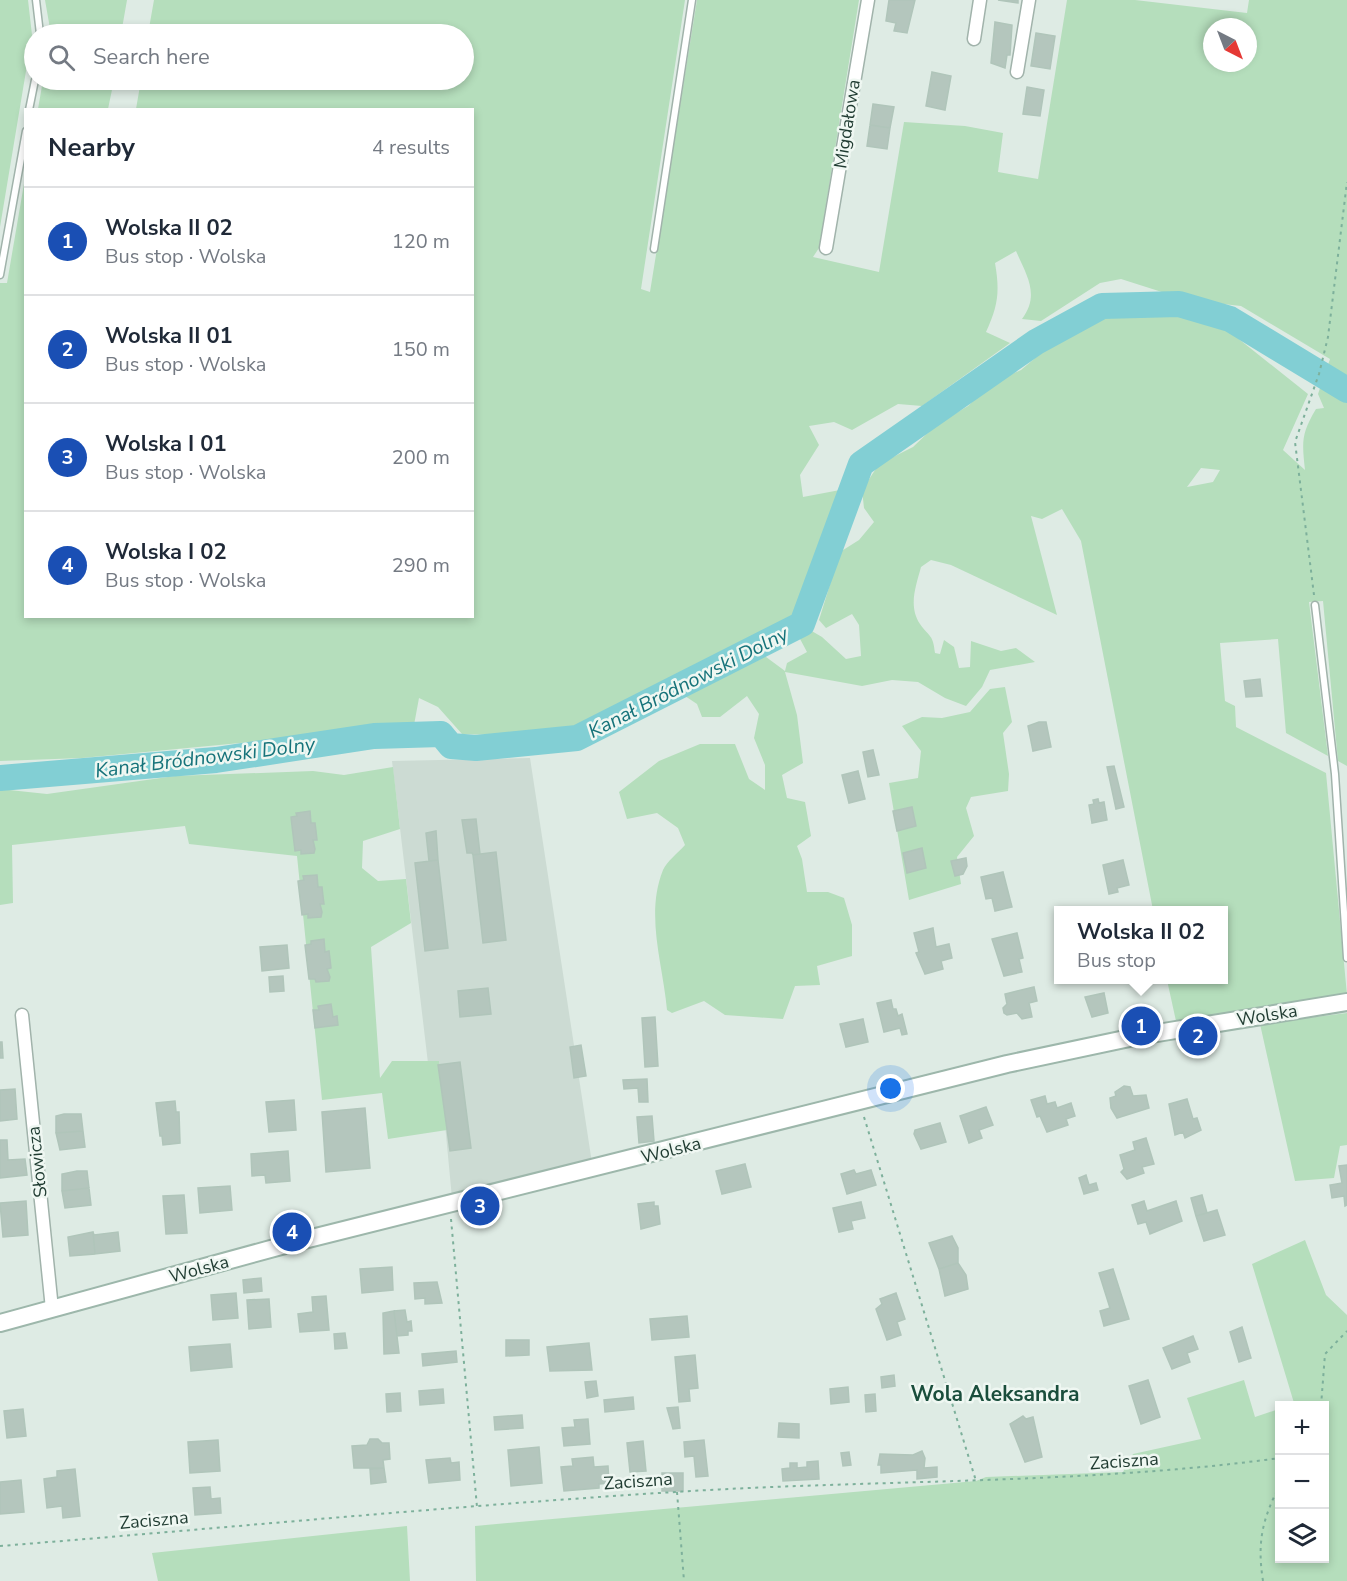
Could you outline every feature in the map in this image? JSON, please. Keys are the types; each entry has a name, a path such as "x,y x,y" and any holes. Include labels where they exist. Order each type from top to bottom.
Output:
{"street":[{"name":"Migdałowa","path":"826,248 868,0"},
{"path":"974,39 980,0"},
{"path":"1017,72 1029,0"},
{"name":"Wolska","path":"0,1323 296,1242 859,1103 1007,1064 1139,1036 1347,1002"},
{"name":"Słowicza","path":"22,1015 52,1309"}],"lane":[{"path":"36,0 39,24"},
{"path":"654,249 692,0"},
{"path":"29,108 33,90"},
{"path":"0,275 24,142"},
{"path":"1315,605 1335,774 1347,958"}],"path":[{"path":"1315,605 1295,442 1319,374 1328,337 1347,182"},
{"path":"859,1103 976,1481"},
{"path":"450,1205 477,1508"},
{"path":"1321,1401 1325,1354 1347,1331"},
{"name":"Zaciszna","path":"0,1546 677,1492 976,1481 1189,1470 1275,1459"},
{"path":"677,1492 684,1581"},
{"path":"1263,1581 1260,1545 1265,1512 1275,1494"}],"shaded area":[{"path":"530,758 592,1163 452,1198 439,1061 428,1063 392,761"}],"green space":[{"path":"0,0 28,0 31,24 24,24 24,83 0,227"},
{"path":"45,0 127,0 123,24 49,24"},
{"path":"154,0 685,0 641,289 650,292 697,0 859,0 819,248 813,257 879,272 904,122 965,126 1003,133 998,172 1038,179 1067,0 1135,0 1247,13 1249,0 1347,0 1347,766 1338,761 1323,601 1309,602 1328,756 1286,733 1278,639 1220,643 1225,701 1235,706 1236,727 1326,773 1347,995 1176,1021 1168,984 1228,984 1228,906 1152,906 1081,541 1062,509 1042,519 1031,516 1057,615 951,565 931,560 921,567 914,596 914,610 920,624 932,639 935,653 940,654 944,640 954,647 959,668 970,667 971,641 1001,651 1016,648 1035,662 990,670 982,687 966,706 945,698 918,682 892,680 862,686 785,672 797,715 803,763 782,775 787,798 805,802 811,836 797,846 802,859 807,892 828,892 844,898 852,925 852,956 817,966 820,985 795,986 783,1019 725,1015 704,1001 672,1013 667,1010 657,940 655,904 663,870 685,845 678,828 657,813 627,819 619,792 659,761 700,744 735,744 749,779 765,790 765,765 754,738 759,714 747,696 720,717 702,717 697,704 685,696 762,654 785,671 787,663 807,652 799,637 810,630 822,637 846,659 861,656 859,625 852,614 826,628 819,620 840,552 859,540 874,522 864,508 862,490 879,464 913,447 936,425 968,406 992,383 1021,370 1047,348 1072,310 1105,297 1128,296 1230,332 1308,394 1283,450 1305,470 1303,445 1305,432 1316,409 1324,408 1318,394 1330,359 1241,306 1187,300 1121,279 1100,283 1041,321 1022,319 1031,294 1030,285 1016,251 995,263 997,299 986,332 1010,343 922,406 898,404 852,430 834,422 809,426 819,445 800,475 803,497 840,490 795,617 578,729 522,736 462,734 438,707 419,698 414,725 348,728 294,738 82,758 0,761 0,283 7,283 24,184 24,618 474,618 474,108 136,108 139,90 474,90 474,24 150,24","holes":["1201,468 1220,470 1213,482 1187,487"]},
{"path":"41,90 112,90 108,108 38,108"},
{"path":"1005,687 1012,722 1003,733 1009,774 1008,791 971,797 966,808 974,836 957,857 961,884 909,900 889,783 918,778 921,751 902,726 922,717 942,718 970,712 990,689"},
{"path":"393,767 400,829 363,841 362,868 378,881 406,879 411,923 371,947 380,1078 392,1061 439,1061 447,1130 388,1139 382,1093 322,1100 297,856 189,844 185,826 12,845 13,903 0,905 0,789 47,794 175,776 313,771 344,775"},
{"path":"1347,1013 1347,1145 1340,1146 1334,1178 1295,1181 1260,1024"},
{"path":"1305,1240 1326,1295 1347,1315 1347,1581 476,1581 475,1526 976,1481 986,1477 1123,1472 1133,1454 1201,1439 1187,1398 1244,1380 1255,1417 1275,1410 1275,1563 1329,1563 1329,1401 1293,1401 1252,1264"},
{"path":"407,1526 410,1581 158,1581 152,1553"}],"building":[{"path":"889,0 915,0 907,33 894,31 896,23 886,21"},
{"path":"998,0 1018,0 1018,3"},
{"path":"995,22 1012,25 1010,55 1007,55 1005,68 991,63"},
{"path":"1036,33 1055,36 1050,69 1031,66"},
{"path":"932,72 951,76 945,110 926,106"},
{"path":"1027,87 1044,90 1040,116 1023,114"},
{"path":"873,104 894,107 890,128 870,125"},
{"path":"870,125 890,128 887,149 867,146"},
{"path":"1260,679 1262,696 1246,697 1244,681"},
{"path":"1046,722 1051,747 1033,751 1028,726"},
{"path":"873,750 879,775 868,777 863,752"},
{"path":"1114,766 1124,807 1116,809 1107,767"},
{"path":"858,771 865,799 849,803 842,775"},
{"path":"1098,799 1099,803 1104,802 1107,820 1092,823 1089,805 1094,804 1093,800"},
{"path":"912,807 916,826 897,831 893,811"},
{"path":"310,811 311,823 315,823 317,840 313,840 314,853 301,854 301,850 295,851 291,817 297,816 296,813"},
{"path":"476,819 480,854 473,855 467,853 462,820"},
{"path":"436,831 438,860 429,861 426,833"},
{"path":"922,848 926,868 907,873 903,853"},
{"path":"496,852 506,940 483,943 473,855"},
{"path":"966,858 967,866 963,874 955,876 951,861"},
{"path":"438,860 448,948 425,951 415,863"},
{"path":"1123,860 1129,885 1117,888 1118,892 1109,894 1103,865"},
{"path":"1003,872 1012,907 995,911 992,898 986,899 981,877"},
{"path":"317,875 318,887 322,887 324,904 320,904 321,917 308,918 308,914 302,915 298,881 304,880 303,876"},
{"path":"933,928 936,947 949,944 952,958 941,961 943,969 925,974 916,953 919,952 914,933"},
{"path":"1017,933 1023,958 1019,959 1022,972 1004,976 992,939"},
{"path":"324,939 325,952 329,951 331,968 327,969 330,977 329,981 316,982 315,979 309,979 305,945 311,944 311,941"},
{"path":"287,945 289,968 262,971 260,947"},
{"path":"283,976 284,991 270,992 269,977"},
{"path":"1034,987 1037,1001 1029,1003 1032,1017 1022,1019 1017,1013 1007,1015 1004,1013 1003,1008 1007,1004 1005,994"},
{"path":"488,988 491,1014 460,1017 458,991"},
{"path":"1104,993 1108,1013 1092,1017 1085,997"},
{"path":"891,1000 898,1016 902,1014 907,1034 902,1035 900,1028 884,1032 877,1003"},
{"path":"331,1004 333,1017 337,1016 338,1025 315,1028 313,1010 319,1010 318,1006"},
{"path":"655,1017 658,1066 645,1067 642,1018"},
{"path":"863,1019 868,1042 846,1047 840,1024"},
{"path":"0,1042 2,1042 3,1058 0,1058"},
{"path":"581,1045 586,1076 574,1078 570,1047"},
{"path":"460,1062 471,1148 450,1151 438,1065"},
{"path":"647,1079 648,1102 639,1102 638,1088 624,1089 623,1080"},
{"path":"1124,1086 1130,1087 1133,1096 1146,1095 1149,1108 1117,1118 1111,1108 1110,1098 1116,1096 1115,1092"},
{"path":"15,1089 17,1119 0,1121 0,1090"},
{"path":"1045,1096 1047,1104 1055,1102 1057,1108 1071,1103 1075,1116 1066,1119 1068,1125 1047,1132 1040,1116 1037,1117 1031,1100"},
{"path":"1187,1099 1193,1119 1197,1118 1201,1130 1185,1138 1183,1132 1175,1135 1169,1104"},
{"path":"294,1100 296,1130 269,1132 266,1102"},
{"path":"175,1101 176,1112 179,1112 180,1143 163,1145 156,1103"},
{"path":"986,1107 993,1125 979,1130 982,1138 969,1143 960,1116"},
{"path":"365,1108 370,1168 326,1172 322,1112"},
{"path":"81,1114 83,1131 56,1133 56,1116"},
{"path":"652,1116 654,1141 639,1143 637,1117"},
{"path":"940,1123 946,1142 921,1149 914,1134 915,1130"},
{"path":"83,1131 85,1147 60,1150 56,1133"},
{"path":"1146,1138 1154,1164 1142,1167 1144,1173 1127,1179 1121,1172 1124,1169 1120,1155 1135,1150 1133,1142"},
{"path":"0,1140 7,1140 8,1160 25,1159 27,1175 0,1178"},
{"path":"288,1151 290,1181 266,1183 265,1175 252,1176 251,1154"},
{"path":"745,1164 751,1187 722,1194 716,1171"},
{"path":"1347,1165 1347,1205 1345,1206 1344,1196 1332,1198 1330,1185 1342,1183 1339,1166"},
{"path":"854,1170 856,1174 871,1170 876,1185 847,1194 841,1174"},
{"path":"87,1171 89,1188 62,1191 62,1174"},
{"path":"1086,1175 1089,1185 1096,1183 1098,1190 1084,1194 1079,1178"},
{"path":"230,1186 232,1210 200,1213 198,1188"},
{"path":"89,1188 91,1205 65,1208 62,1191"},
{"path":"184,1195 187,1233 166,1234 163,1196"},
{"path":"1202,1195 1207,1213 1196,1216 1191,1198"},
{"path":"26,1201 28,1235 3,1237 0,1203"},
{"path":"1144,1201 1147,1211 1176,1201 1182,1221 1150,1234 1146,1222 1138,1224 1132,1205"},
{"path":"654,1202 654,1206 658,1206 660,1224 641,1229 638,1204"},
{"path":"861,1202 865,1218 851,1221 853,1229 839,1232 833,1208"},
{"path":"1217,1210 1225,1235 1204,1241 1196,1216"},
{"path":"93,1232 95,1254 70,1256 68,1237"},
{"path":"93,1232 94,1235 118,1232 120,1251 95,1254"},
{"path":"952,1236 958,1248 958,1263 939,1269 929,1243"},
{"path":"958,1263 966,1275 968,1289 945,1296 939,1269"},
{"path":"392,1267 393,1290 362,1293 360,1269"},
{"path":"1113,1269 1129,1319 1104,1326 1100,1311 1110,1308 1099,1273"},
{"path":"261,1278 262,1291 244,1293 243,1280"},
{"path":"437,1282 442,1303 425,1304 425,1298 415,1299 414,1283"},
{"path":"236,1293 238,1318 213,1320 211,1295"},
{"path":"896,1293 905,1319 897,1322 901,1335 887,1340 876,1309 882,1304 880,1299"},
{"path":"326,1296 329,1330 300,1332 298,1314 313,1312 312,1297"},
{"path":"269,1299 271,1327 249,1329 247,1300"},
{"path":"405,1310 407,1322 411,1321 412,1331 408,1331 408,1335 397,1336 394,1311"},
{"path":"394,1311 399,1353 384,1354 383,1313"},
{"path":"687,1316 689,1337 652,1340 650,1319"},
{"path":"1242,1327 1251,1358 1239,1362 1230,1332"},
{"path":"345,1333 347,1348 335,1349 334,1334"},
{"path":"1193,1336 1198,1349 1187,1353 1190,1362 1172,1369 1163,1348"},
{"path":"506,1340 529,1340 529,1355 506,1356"},
{"path":"589,1343 592,1370 550,1371 547,1347"},
{"path":"230,1344 232,1367 191,1371 189,1347"},
{"path":"456,1351 457,1362 423,1366 422,1354"},
{"path":"695,1355 698,1388 689,1389 690,1401 679,1402 675,1357"},
{"path":"894,1375 895,1386 882,1388 881,1377"},
{"path":"1148,1380 1160,1417 1141,1424 1129,1386"},
{"path":"596,1381 598,1396 587,1398 585,1382"},
{"path":"848,1387 849,1402 831,1404 830,1389"},
{"path":"443,1389 444,1403 420,1405 419,1391"},
{"path":"400,1393 401,1411 387,1412 386,1394"},
{"path":"875,1394 876,1411 866,1412 865,1395"},
{"path":"633,1397 634,1409 605,1412 604,1400"},
{"path":"678,1407 680,1428 673,1429 667,1408"},
{"path":"23,1409 26,1436 7,1438 4,1411"},
{"path":"522,1415 523,1428 495,1430 494,1417"},
{"path":"1023,1416 1026,1419 1033,1417 1042,1457 1025,1462 1010,1424"},
{"path":"588,1419 590,1444 564,1446 562,1428 575,1427 574,1420"},
{"path":"779,1423 799,1424 799,1438 778,1437"},
{"path":"370,1439 389,1443 390,1459 383,1460 384,1468 354,1468 352,1446 367,1445"},
{"path":"218,1440 220,1471 190,1473 188,1442"},
{"path":"704,1440 708,1476 696,1477 694,1456 685,1457 684,1442"},
{"path":"643,1441 646,1471 630,1472 627,1443"},
{"path":"539,1447 542,1483 511,1486 508,1450"},
{"path":"922,1451 925,1458 924,1468 937,1467 937,1477 917,1479 917,1470 881,1473 881,1465 878,1465 880,1454 913,1455"},
{"path":"849,1452 851,1465 843,1466 841,1453"},
{"path":"593,1457 594,1467 608,1466 609,1483 599,1484 599,1488 564,1491 561,1467 573,1466 572,1459"},
{"path":"450,1458 451,1463 459,1462 460,1480 429,1483 426,1460"},
{"path":"818,1461 819,1479 783,1481 782,1469 790,1468 790,1463 797,1463 797,1468 807,1467 807,1462"},
{"path":"384,1468 386,1482 371,1484 370,1469"},
{"path":"75,1469 80,1516 63,1518 62,1506 47,1508 44,1479 57,1477 57,1471"},
{"path":"662,1473 683,1473 683,1491 662,1491"},
{"path":"21,1480 24,1512 0,1514 0,1482"},
{"path":"210,1487 211,1499 220,1498 221,1513 195,1515 193,1488"}],"waterway":[{"name":"Kanał Bródnowski Dolny","path":"0,778 216,760 374,736 441,734 451,746 476,748 577,738 802,624 861,464 1036,342 1102,306 1179,304 1230,319 1347,390"}],"place":[{"name":"Wolska II 02","path":"1141,1026"},
{"name":"Wolska II 01","path":"1198,1036"},
{"name":"Wolska I 01","path":"480,1206"},
{"name":"Wolska I 02","path":"292,1232"}],"district":[{"name":"Wola Aleksandra","path":"995,1394"}]}
